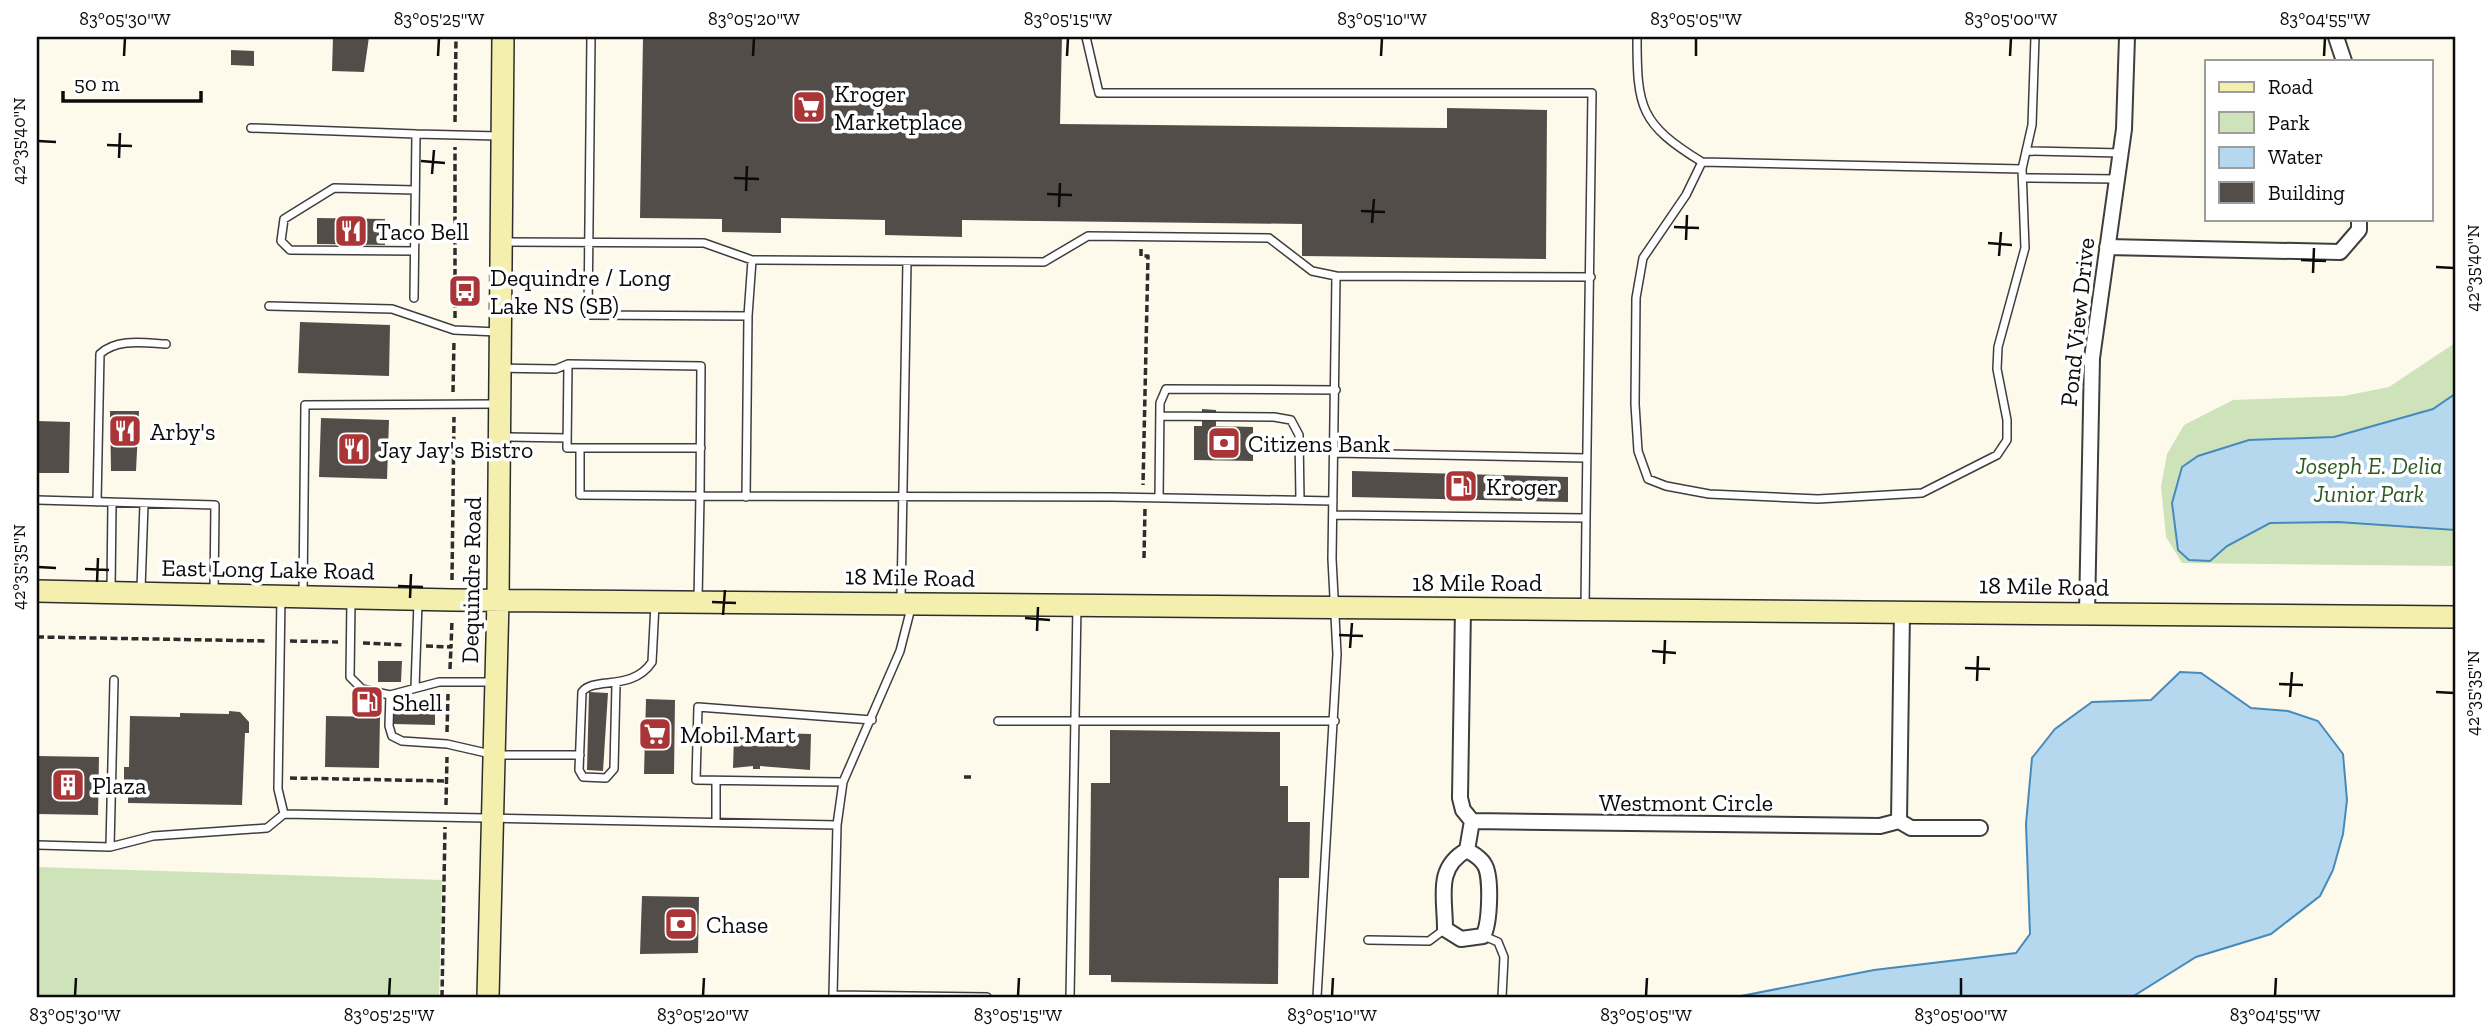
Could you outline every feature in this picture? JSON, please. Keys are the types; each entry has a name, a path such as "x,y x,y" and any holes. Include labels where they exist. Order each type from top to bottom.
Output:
{"main road":[{"name":"Dequindre Road","path":"488,997 498,600 503,37"},
{"name":"East Long Lake Road","path":"37,591 498,600"},
{"name":"18 Mile Road","path":"498,600 2455,617"}],"street":[{"name":"Pond View Drive","path":"2087,613 2092,358 2121,153 2127,37"},
{"path":"2336,37 2344,60"},
{"path":"2107,247 2340,252 2359,230 2359,220"},
{"path":"1463,608 1460,798 1463,810 1472,821 1467,850"},
{"path":"1899,821 1902,611"},
{"name":"Westmont Circle","path":"1472,821 1880,826 1899,821 1911,828 1980,828"},
{"path":"1467,850 1484,863 1488,872 1488,927 1483,936 1461,939 1445,929 1446,868 1451,859 1467,850"}],"lane":[{"path":"591,37 588,314 748,316"},
{"path":"1086,37 1099,93 1592,93 1585,608"},
{"path":"1637,37 1640,104 1656,127 1675,146 1702,163 2022,169"},
{"path":"1702,163 1686,195 1643,258 1636,298 1637,451 1648,479 1666,486 1709,494 1818,499 1922,492 1997,455 2007,440 2007,419 1997,369 1998,347 2025,248 2022,169 2032,125 2035,37"},
{"path":"251,128 503,136"},
{"path":"414,298 416,134"},
{"path":"2027,151 2121,153"},
{"path":"2023,178 2118,179"},
{"path":"414,251 290,250 281,242 284,219 334,188 415,190"},
{"path":"502,242 704,243 751,260 1044,261 1088,236 1269,238 1312,271 1336,276 1591,277"},
{"path":"746,497 751,260"},
{"path":"907,261 901,497 906,604 900,651 843,782 837,825 833,995 987,997"},
{"path":"1317,997 1337,654 1333,607 1336,276"},
{"path":"269,306 392,309 454,330 501,332"},
{"path":"97,502 100,354 108,346 131,343 166,344"},
{"path":"568,364 566,448 701,448"},
{"path":"500,368 556,369 568,364 701,366 698,601"},
{"path":"1159,498 1160,403 1166,388 1336,390"},
{"path":"303,597 305,405 500,404"},
{"path":"1160,416 1274,417 1291,420 1299,435 1300,500"},
{"path":"500,437 567,438"},
{"path":"580,448 580,495 1333,501"},
{"path":"1335,453 1586,458"},
{"path":"37,500 215,505 214,594"},
{"path":"111,592 112,503"},
{"path":"141,593 144,504"},
{"path":"1333,515 1586,518"},
{"path":"281,596 278,789 284,814"},
{"path":"351,597 350,677 362,690 390,695 439,681 496,682"},
{"path":"415,688 418,599"},
{"path":"616,684 614,769 606,779 583,777 579,770 582,692 593,684 616,684 646,670 652,662 655,601"},
{"path":"1070,997 1077,605"},
{"path":"110,847 114,680"},
{"path":"390,695 389,726 392,736 402,741 447,744 495,755 580,755"},
{"path":"843,782 696,780 698,707 872,720"},
{"path":"998,721 1335,721"},
{"path":"716,781 716,822"},
{"path":"37,845 110,847 153,836 267,828 284,814 837,825"},
{"path":"1368,940 1429,941 1445,929"},
{"path":"1483,936 1498,942 1503,957 1502,997"}],"path":[{"path":"455,118 456,37"},
{"path":"455,152 455,320"},
{"path":"1141,248 1141,256 1148,256 1143,487"},
{"path":"453,391 454,339"},
{"path":"452,560 454,416"},
{"path":"1144,558 1145,507"},
{"path":"37,637 262,640"},
{"path":"297,641 335,641"},
{"path":"365,643 399,645"},
{"path":"427,646 452,645 450,669"},
{"path":"447,735 448,694"},
{"path":"446,803 447,754"},
{"path":"964,777 974,777"},
{"path":"287,778 447,781"},
{"path":"442,997 445,830"}],"green space":[{"name":"Joseph E. Delia Junior Park","path":"2455,343 2455,566 2182,563 2166,537 2161,487 2167,454 2184,425 2233,400 2344,396 2389,387"},
{"path":"37,867 442,880 439,997 37,997"}],"water":[{"path":"2455,394 2455,530 2338,522 2270,523 2227,546 2210,561 2189,560 2178,550 2172,503 2182,467 2198,456 2249,440 2334,437 2433,409"},
{"path":"2180,672 2201,673 2251,708 2288,711 2318,721 2343,754 2347,800 2343,834 2333,870 2320,896 2271,934 2196,957 2132,997 1736,997 1874,970 2016,953 2030,934 2026,824 2032,758 2055,729 2092,702 2151,700"}],"building":[{"path":"333,37 369,37 364,72 332,71"},
{"path":"643,37 1062,37 1060,124 1447,128 1447,108 1547,110 1546,259 1302,256 1302,224 962,220 962,237 885,235 885,220 781,218 781,233 722,232 722,219 640,218"},
{"path":"231,50 254,51 254,66 231,65"},
{"name":"Taco Bell","path":"317,218 385,219 385,245 317,244"},
{"path":"300,322 390,325 389,376 298,373"},
{"name":"Citizens Bank","path":"1202,409 1216,410 1216,426 1253,427 1253,461 1194,460 1194,426 1202,426"},
{"name":"Arby's","path":"110,411 139,411 136,471 111,471"},
{"name":"Jay Jay's Bistro","path":"321,418 389,420 387,479 319,477"},
{"path":"37,421 70,422 69,473 37,473"},
{"path":"1352,471 1568,477 1568,502 1352,497"},
{"path":"378,661 402,661 401,682 378,682"},
{"path":"589,692 608,693 603,771 587,770"},
{"path":"646,699 675,700 674,774 644,774"},
{"path":"394,703 435,704 435,725 394,724"},
{"path":"229,711 240,712 249,722 249,733 245,733 242,805 128,803 128,789 124,788 124,767 129,767 130,716 180,717 180,713 229,714"},
{"path":"326,716 380,717 379,768 325,767"},
{"path":"1110,730 1280,732 1280,786 1288,786 1288,822 1310,822 1309,878 1279,878 1278,984 1111,982 1111,975 1089,975 1091,783 1110,783"},
{"path":"775,733 811,734 810,770 760,766 760,769 753,769 753,766 733,768 734,737 775,738"},
{"name":"Plaza","path":"37,756 99,757 98,815 37,814"},
{"path":"642,896 699,897 698,953 640,954"}],"place":[{"name":"Kroger Marketplace","path":"809,107"},
{"name":"Taco Bell","path":"351,231"},
{"name":"Dequindre / Long Lake NS (SB)","path":"465,291"},
{"name":"Arby's","path":"125,431"},
{"name":"Citizens Bank","path":"1224,443"},
{"name":"Jay Jay's Bistro","path":"354,449"},
{"name":"Kroger","path":"1461,486"},
{"name":"Shell","path":"367,702"},
{"name":"Mobil Mart","path":"655,734"},
{"name":"Plaza","path":"68,785"},
{"name":"Chase","path":"681,924"}]}
